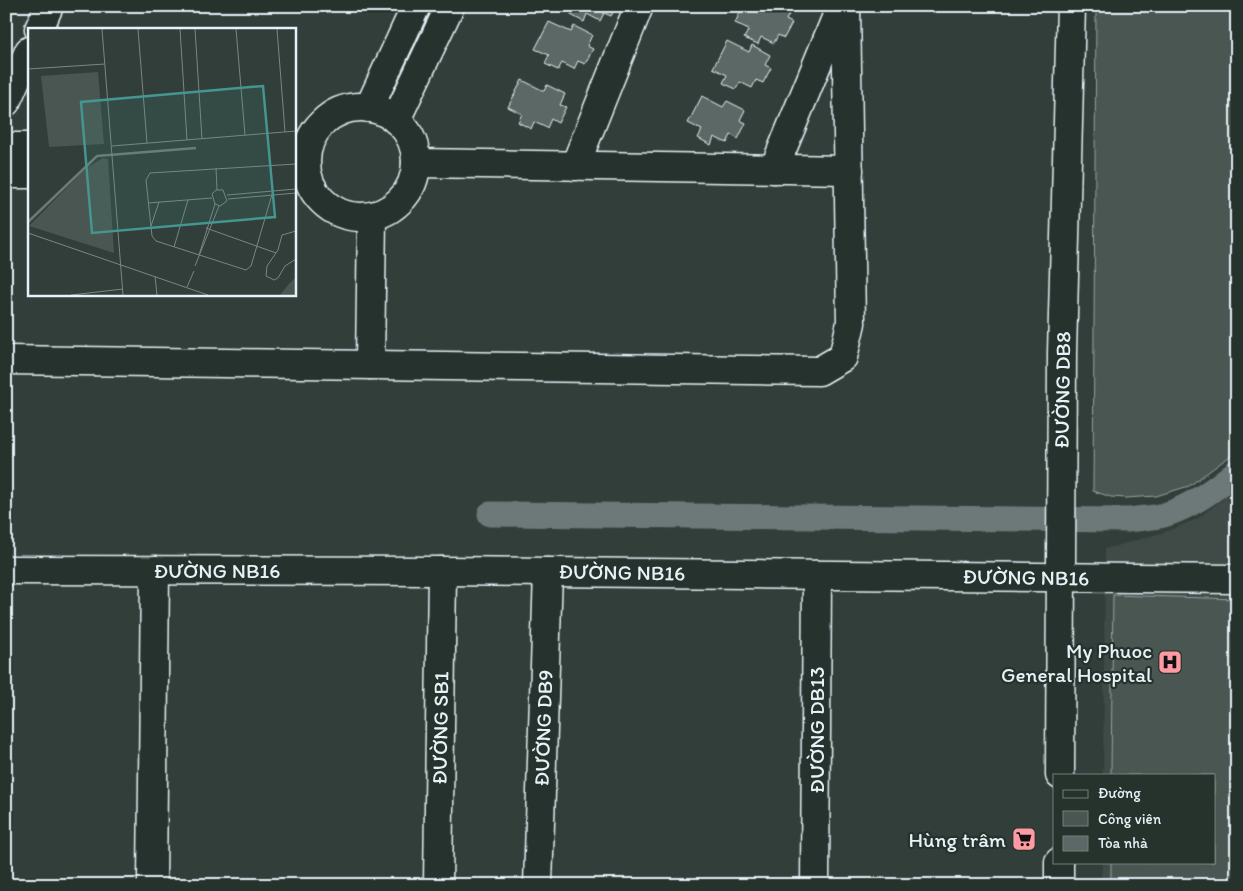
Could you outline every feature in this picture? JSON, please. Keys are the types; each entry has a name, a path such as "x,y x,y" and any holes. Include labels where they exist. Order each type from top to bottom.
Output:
{"street":[{"path":"39,28 49,6"},
{"path":"369,108 416,6"},
{"path":"396,120 450,6"},
{"path":"575,166 639,6"},
{"path":"774,169 841,6"},
{"path":"6,360 819,371 843,357 851,323 846,6"},
{"name":"ĐƯỜNG DB8","path":"1060,774 1062,353 1071,6"},
{"path":"6,102 28,53"},
{"path":"361,107 369,108 380,110 396,120 409,134 416,152 416,171 409,189 397,204 381,214 364,218 346,216 330,209 317,198 309,183 300,175 305,166 300,148 325,120 341,110 361,107"},
{"path":"6,147 28,147"},
{"path":"416,163 849,170"},
{"path":"6,174 28,174"},
{"path":"370,365 372,216"},
{"name":"ĐƯỜNG NB16","path":"6,570 442,571 1237,579"},
{"path":"152,885 155,570"},
{"name":"ĐƯỜNG SB1","path":"438,885 442,571"},
{"name":"ĐƯỜNG DB9","path":"538,885 548,572"},
{"name":"ĐƯỜNG DB13","path":"815,885 817,574"},
{"path":"1059,864 1059,885"}],"shaded area":[{"name":"My Phuoc General Hospital","path":"1237,488 1237,885 1101,885 1102,864 1216,864 1216,774 1103,774 1105,549 1165,532 1197,519"}],"green space":[{"path":"1096,6 1237,6 1237,451 1189,486 1156,496 1111,497 1093,491"},
{"name":"My Phuoc General Hospital","path":"1113,595 1237,599 1237,885 1111,885 1111,864 1216,864 1216,774 1111,774"}],"building":[{"path":"573,6 616,6 611,16 604,13 600,21 587,14 584,22 571,15 575,7"},
{"path":"743,6 785,6 792,9 786,20 792,23 784,38 778,35 774,43 761,37 758,44 744,38 749,29 735,23"},
{"path":"549,22 571,32 574,26 592,35 587,46 593,49 585,64 578,61 574,69 562,63 558,70 545,64 549,55 535,49"},
{"path":"727,41 749,52 752,45 770,55 765,65 771,68 763,83 756,80 752,88 740,82 736,89 723,83 727,75 713,68"},
{"path":"522,80 544,91 547,85 565,94 560,105 566,107 558,123 551,119 547,128 534,122 531,129 518,122 522,114 508,107"},
{"path":"702,96 723,107 727,101 745,110 740,120 746,123 738,139 731,135 727,143 714,137 711,145 698,138 702,130 688,123"}],"waterway":[{"path":"490,514 1129,520 1174,512 1211,491 1237,471"}],"place":[{"name":"My Phuoc General Hospital","path":"1170,662"},
{"name":"Hùng trâm","path":"1024,839"}]}
